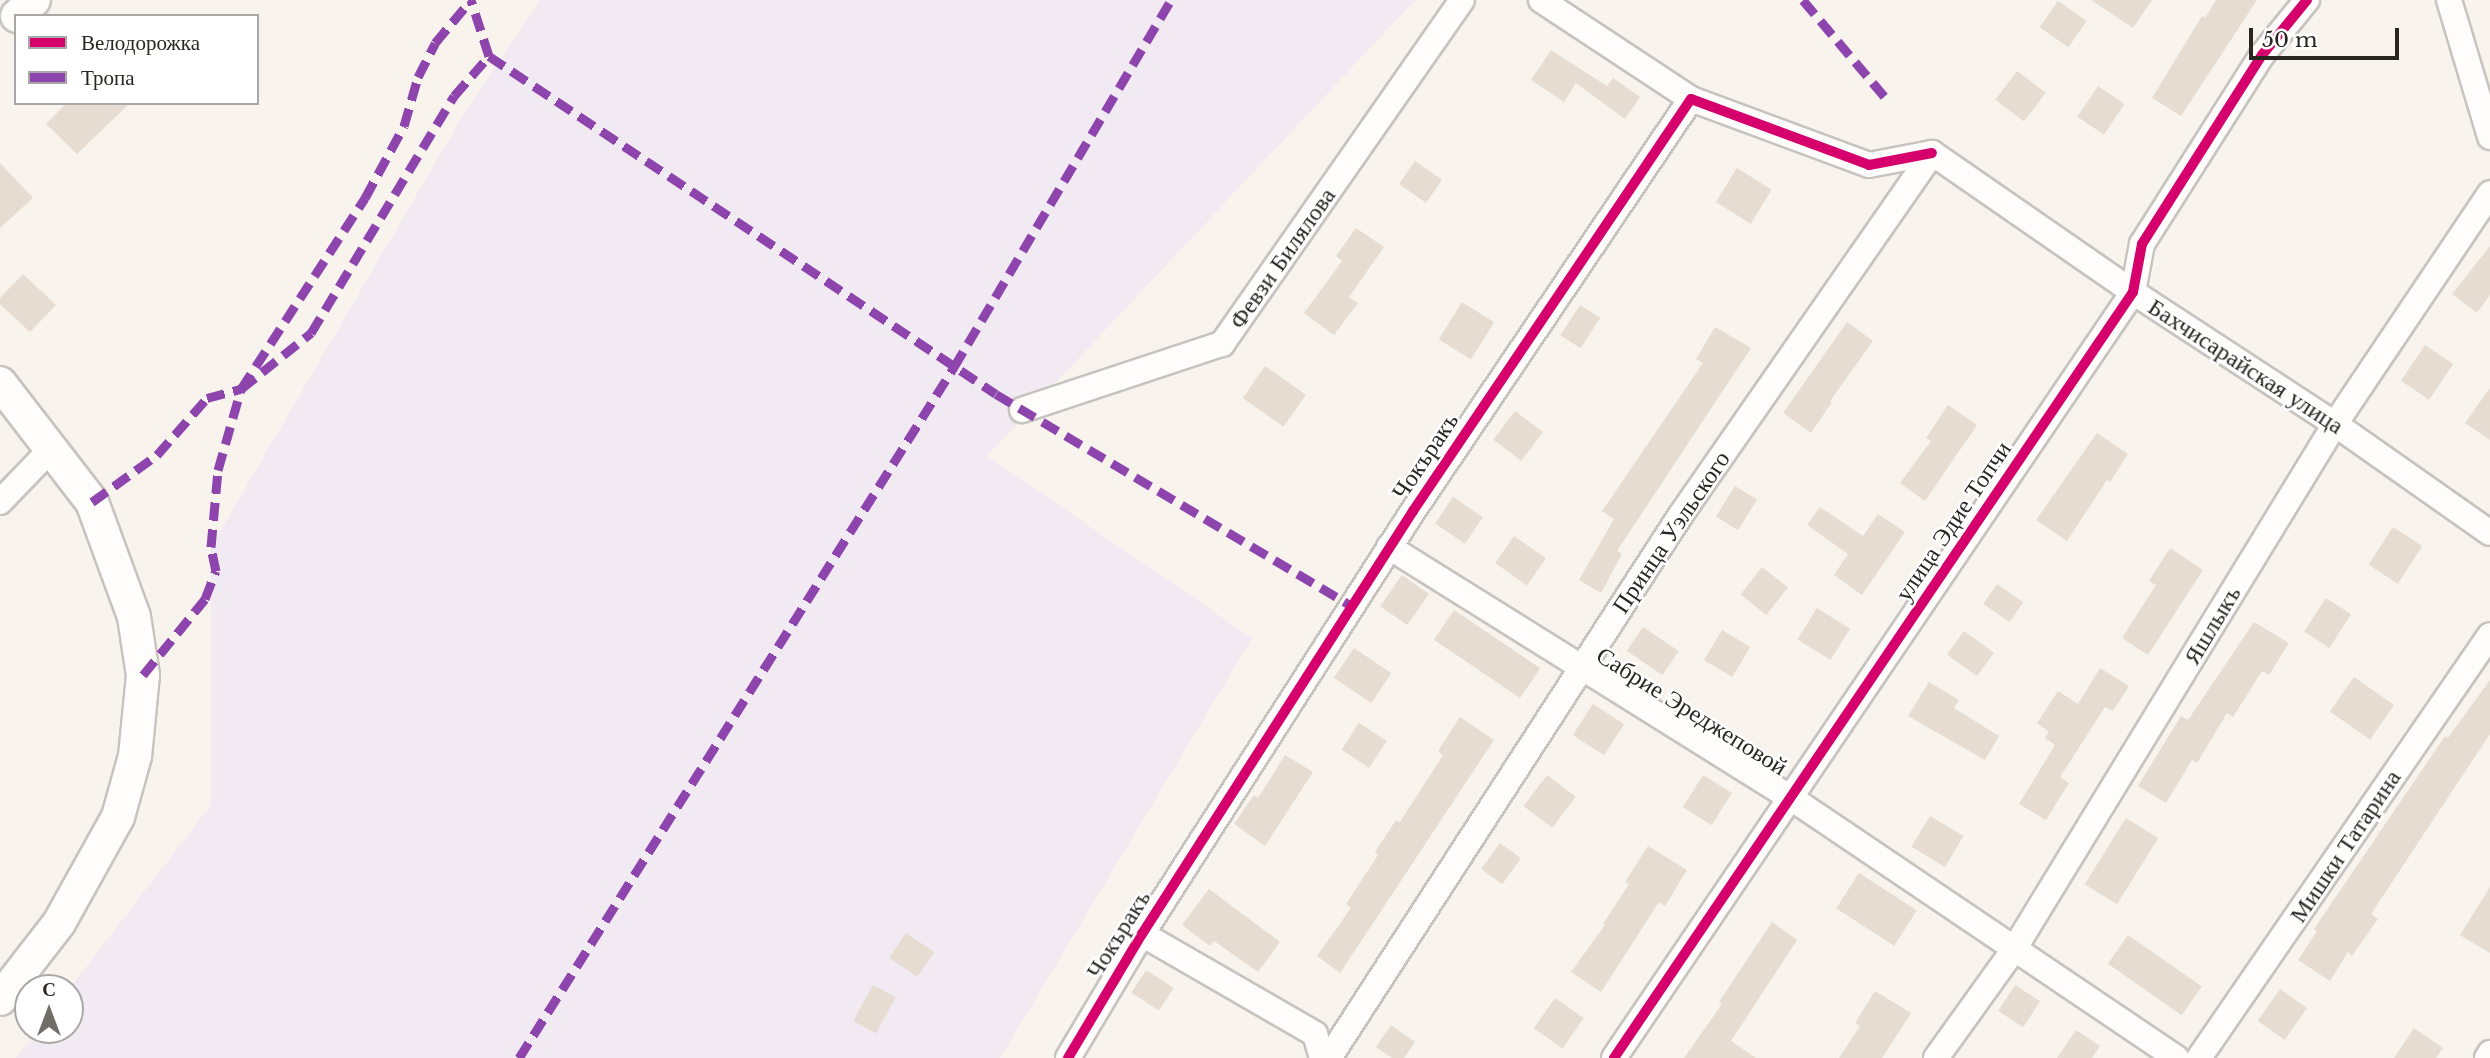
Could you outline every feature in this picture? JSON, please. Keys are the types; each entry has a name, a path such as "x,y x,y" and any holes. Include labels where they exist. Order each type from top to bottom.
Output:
{"main road":[{"path":"18,14 34,0"},
{"path":"0,31 14,18"},
{"path":"0,383 92,502 134,617 142,675 135,755 118,817 59,923 0,999"}],"street":[{"name":"Февзи Билялова","path":"1022,410 1222,344 1462,0"},
{"path":"1541,0 1691,99 1869,165 1932,153"},
{"name":"улица Эдие Топчи","path":"1614,1058 2133,292 2142,244 2262,55 2307,0"},
{"path":"2449,0 2490,137"},
{"name":"Чокъракъ","path":"1068,1058 1142,934 1389,547 1691,99"},
{"name":"Бахчисарайская улица","path":"1932,153 2133,292 2335,424 2490,533"},
{"name":"Принца Уэльского","path":"1329,1058 1680,516 1932,153"},
{"name":"Яшлыкъ","path":"1936,1058 2013,951 2335,424 2490,193"},
{"path":"0,502 52,448"},
{"name":"Сабрие Эреджеповой","path":"1389,547 1791,798 2013,951 2176,1058"},
{"name":"Мишки Татарина","path":"2199,1058 2490,635"},
{"path":"1142,934 1315,1034 1322,1058"},
{"path":"2487,1058 2490,1053"}],"shaded area":[{"path":"541,0 1415,0 987,456 1252,638 1000,1058 16,1058 27,1044 84,1044 84,974 81,974 211,805 211,547 465,112"}],"building":[{"path":"2091,0 2152,0 2133,28"},
{"path":"2216,0 2257,0 2181,116 2152,98 2202,16 2205,18"},
{"path":"2058,1 2087,21 2068,47 2040,27"},
{"path":"1551,50 1607,86 1613,78 1640,97 1625,119 1576,83 1564,102 1531,80"},
{"path":"2017,71 2046,93 2024,121 1995,100"},
{"path":"2098,86 2125,104 2104,135 2077,117"},
{"path":"65,105 128,105 77,154 46,124"},
{"path":"1415,161 1442,180 1426,203 1399,184"},
{"path":"0,163 33,198 0,228"},
{"path":"1737,168 1772,190 1751,224 1716,202"},
{"path":"1356,228 1384,247 1349,297 1358,303 1334,335 1304,313 1342,261 1336,256"},
{"path":"2490,246 2490,295 2477,313 2452,294"},
{"path":"23,274 56,305 30,332 0,304 0,298"},
{"path":"1462,302 1494,322 1471,359 1439,339"},
{"path":"1580,305 1600,318 1581,348 1560,335"},
{"path":"1847,322 1873,341 1830,401 1832,402 1811,433 1783,413"},
{"path":"1715,327 1751,348 1617,551 1622,554 1601,593 1579,580 1614,519 1602,511 1703,363 1696,359"},
{"path":"2425,345 2453,364 2429,400 2401,381"},
{"path":"1265,366 1306,395 1284,427 1243,398"},
{"path":"2490,388 2490,440 2465,423"},
{"path":"1948,405 1977,425 1925,501 1900,483 1931,441 1926,438"},
{"path":"1515,411 1543,432 1521,461 1493,440"},
{"path":"2097,433 2128,454 2110,482 2107,480 2067,541 2036,520"},
{"path":"1735,486 1757,500 1738,530 1716,517"},
{"path":"1453,497 1483,517 1465,544 1435,524"},
{"path":"1820,507 1863,536 1878,514 1905,532 1862,595 1834,575 1848,554 1807,525"},
{"path":"2393,527 2422,546 2398,584 2368,565"},
{"path":"1514,536 1546,558 1527,585 1495,563"},
{"path":"2170,548 2203,570 2148,655 2122,638 2156,585 2149,581"},
{"path":"1762,567 1788,587 1766,615 1740,595"},
{"path":"1402,575 1429,594 1407,625 1380,606"},
{"path":"1997,584 2023,602 2009,622 1983,604"},
{"path":"2326,598 2351,614 2329,648 2304,632"},
{"path":"1817,608 1850,629 1830,660 1797,639"},
{"path":"1454,610 1540,668 1520,698 1434,640"},
{"path":"2254,622 2289,643 2269,675 2262,671 2233,717 2227,713 2197,763 2192,760 2166,803 2138,786 2181,716 2188,720"},
{"path":"1643,627 1679,651 1662,675 1627,651"},
{"path":"1722,630 1750,647 1732,677 1704,660"},
{"path":"1964,631 1994,653 1977,676 1947,654"},
{"path":"1354,648 1391,673 1371,703 1334,678"},
{"path":"2100,668 2129,686 2113,711 2105,707 2060,777 2069,783 2046,820 2019,804 2055,745 2045,738 2049,732 2037,723 2058,691 2078,704"},
{"path":"2354,677 2394,705 2370,740 2330,711"},
{"path":"2490,680 2490,734 2371,914 2378,919 2352,956 2348,952 2330,981 2298,960 2317,931 2314,929 2445,736 2448,738"},
{"path":"1929,682 1959,700 1954,708 1999,736 1985,760 1908,716"},
{"path":"1593,704 1624,724 1604,755 1573,735"},
{"path":"1460,717 1494,740 1340,973 1317,956 1351,908 1346,904 1378,855 1375,852 1396,820 1400,822 1443,755 1438,751"},
{"path":"1359,723 1387,741 1369,768 1342,750"},
{"path":"1285,755 1313,772 1265,846 1234,824 1254,795 1258,798"},
{"path":"1547,775 1576,797 1552,828 1524,806"},
{"path":"1703,775 1732,793 1712,825 1683,807"},
{"path":"1930,816 1963,836 1945,867 1911,847"},
{"path":"2126,818 2158,838 2117,904 2085,884"},
{"path":"1500,843 1521,858 1502,884 1481,869"},
{"path":"1648,846 1687,870 1665,906 1659,902 1601,992 1571,972 1605,925 1603,924 1629,884 1625,882"},
{"path":"1859,873 1917,911 1894,946 1836,908"},
{"path":"2490,887 2490,953 2460,935"},
{"path":"1209,889 1280,942 1258,972 1214,941 1210,946 1182,925"},
{"path":"1772,922 1797,940 1731,1041 1756,1058 1684,1058 1722,1004 1719,1002"},
{"path":"906,933 934,952 917,977 889,958"},
{"path":"2128,935 2202,987 2182,1015 2108,964"},
{"path":"1146,970 1174,988 1159,1011 1131,993"},
{"path":"873,985 896,998 876,1033 853,1021"},
{"path":"2015,985 2040,1001 2023,1027 1998,1011"},
{"path":"2280,989 2307,1008 2285,1040 2258,1021"},
{"path":"1875,991 1911,1013 1882,1058 1839,1058 1860,1026 1855,1023"},
{"path":"1555,998 1584,1018 1562,1048 1534,1028"},
{"path":"1391,1025 1415,1042 1404,1058 1392,1058 1376,1047"},
{"path":"2414,1028 2443,1048 2436,1058 2394,1058"},
{"path":"2076,1030 2100,1046 2092,1058 2057,1058"}],"marked path":[{"path":"92,502 157,455 207,398 241,389 311,333 454,96 489,56 471,0"},
{"path":"143,675 205,599 216,571 211,547 218,470 241,389 365,198 404,126 418,77 435,43 471,0"},
{"path":"519,1058 954,367 1171,0"},
{"path":"1803,0 1884,96"},
{"path":"489,56 996,394 1352,606"}],"cycle path":[{"path":"1614,1058 2133,292 2142,244 2262,55 2307,0"},
{"path":"1068,1058 1142,934 1413,511 1691,99 1869,165 1932,153"}]}
